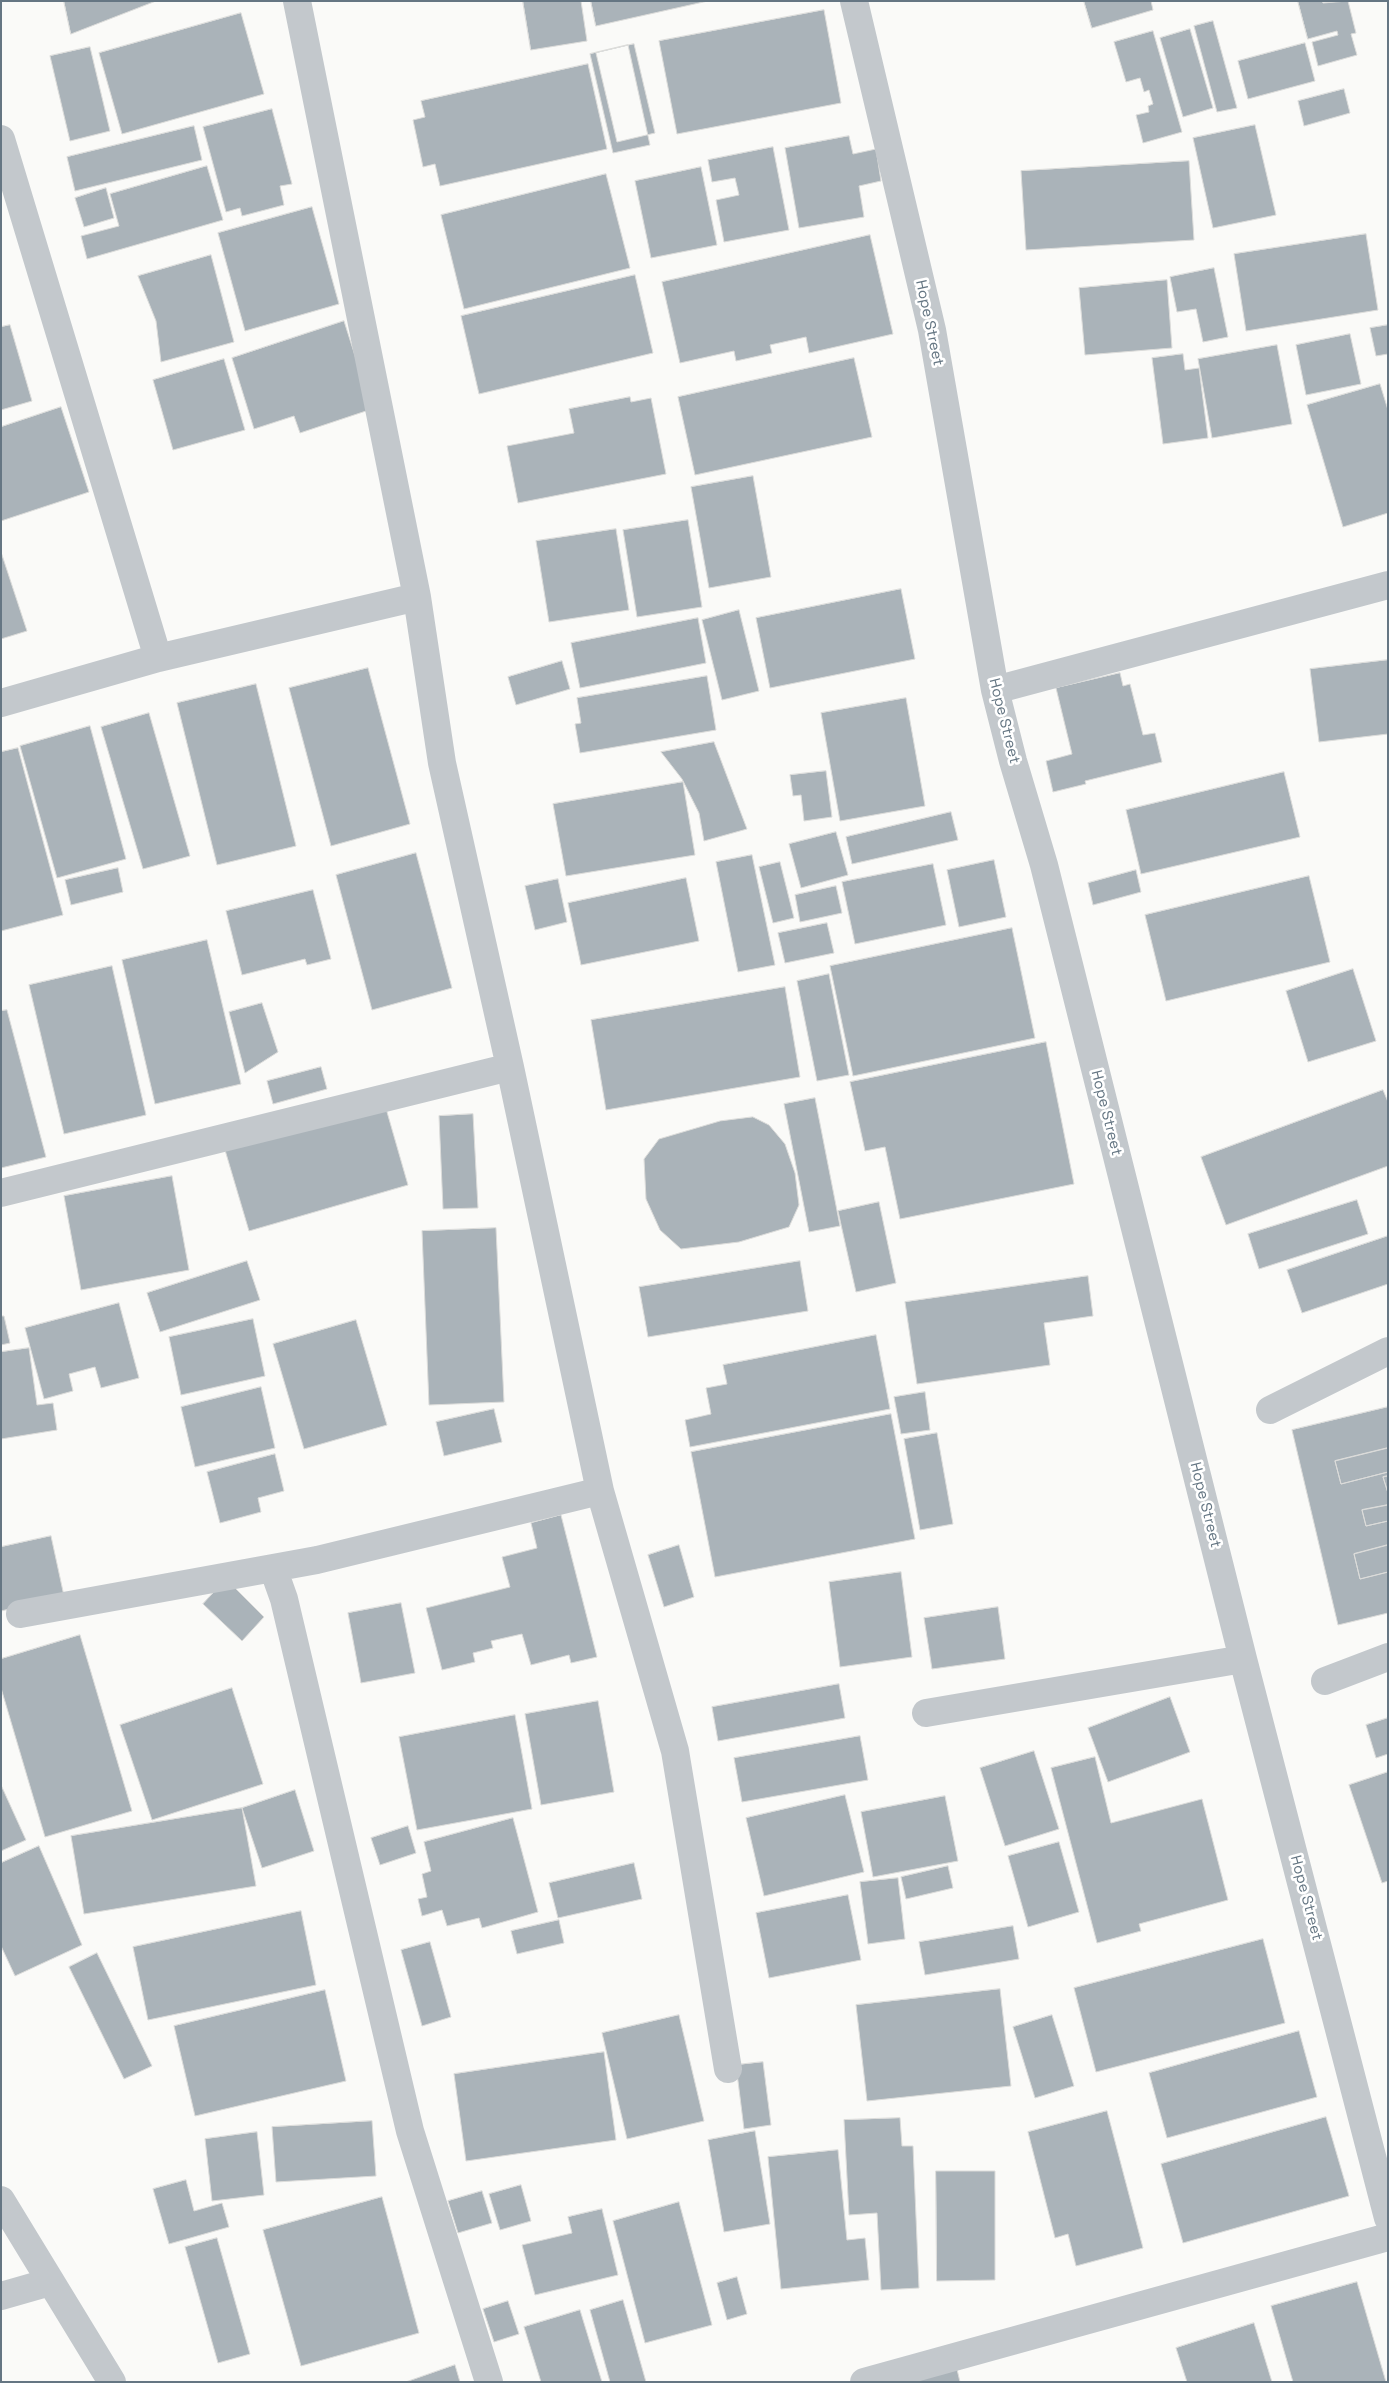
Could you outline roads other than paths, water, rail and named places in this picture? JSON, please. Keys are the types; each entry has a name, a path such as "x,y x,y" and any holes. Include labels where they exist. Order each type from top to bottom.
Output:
{"street":[{"path":"297,1 417,597 442,763 510,1068 600,1491 675,1751 728,2069"},
{"name":"Hope Street","path":"854,1 932,330 996,690 1013,761 1046,875 1243,1659 1388,2218"},
{"path":"1,139 158,658"},
{"path":"996,690 1388,585"},
{"path":"1,703 158,658 417,597"},
{"path":"1,1193 510,1068"},
{"path":"1270,1410 1388,1351"},
{"path":"20,1614 317,1560 600,1491"},
{"path":"273,1568 284,1599 410,2131 489,2382"},
{"path":"1325,1681 1388,1657"},
{"path":"926,1713 1243,1659"},
{"path":"1,2200 112,2382"},
{"path":"864,2382 1388,2237"},
{"path":"1,2296 50,2282"}]}
